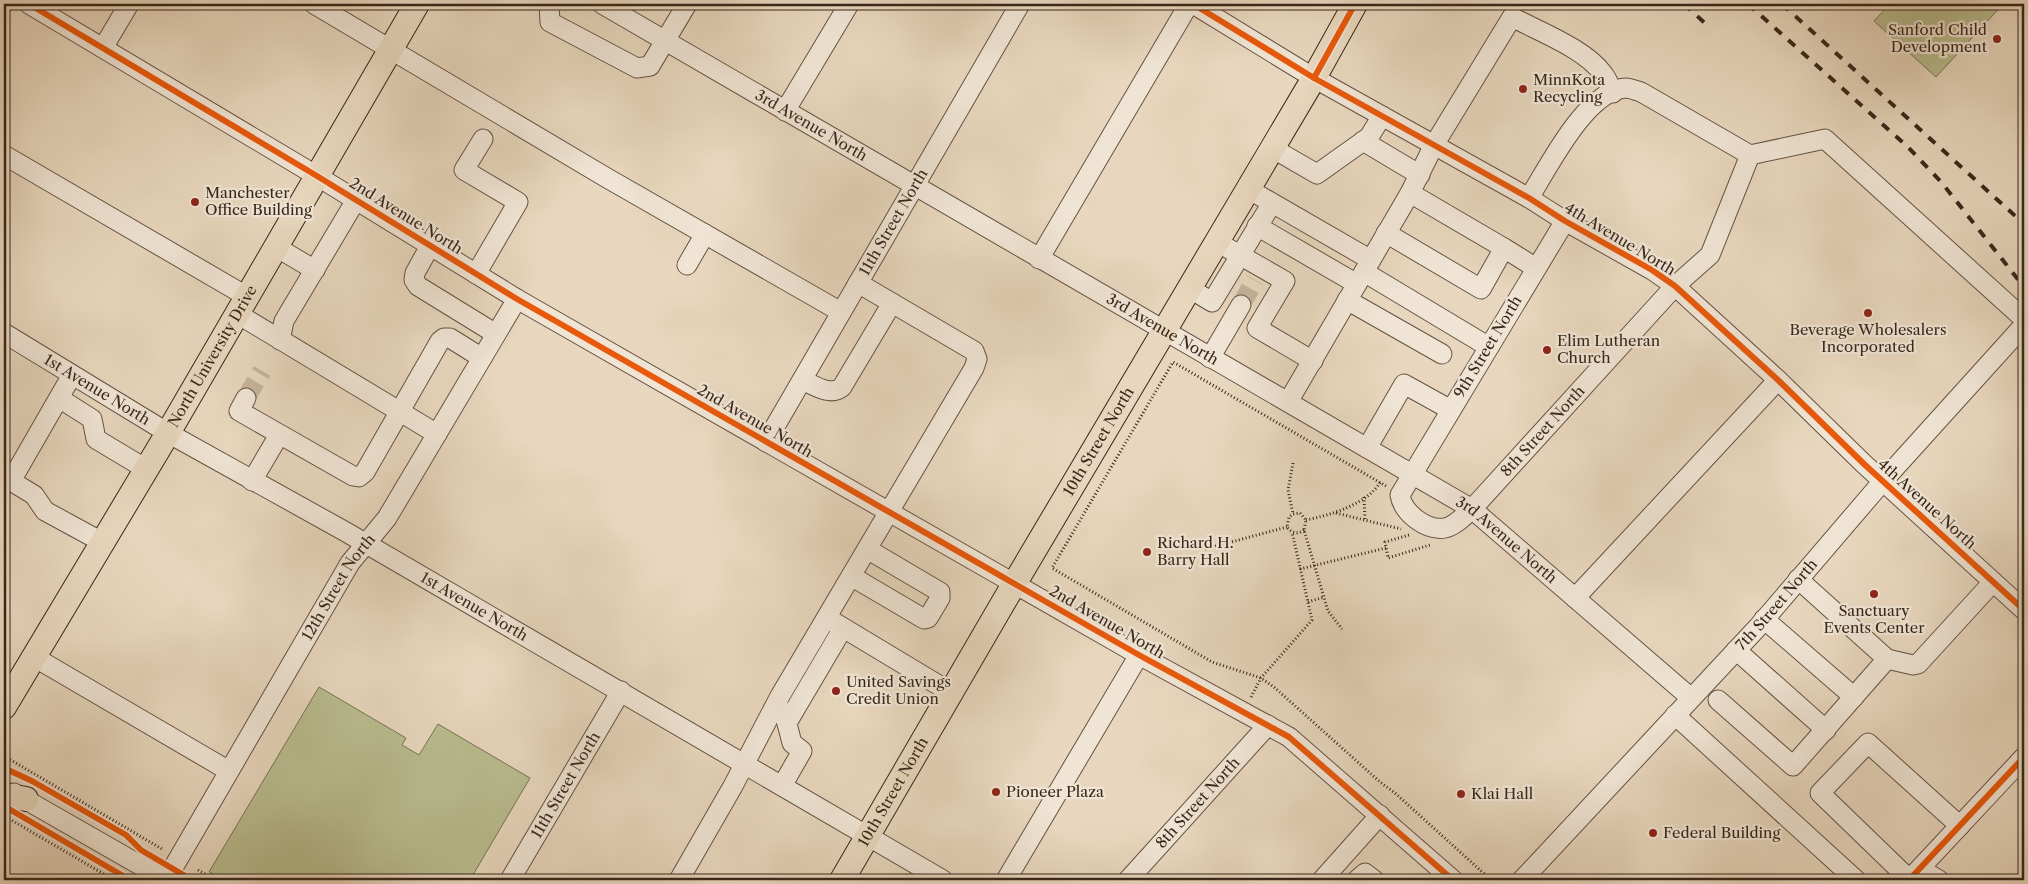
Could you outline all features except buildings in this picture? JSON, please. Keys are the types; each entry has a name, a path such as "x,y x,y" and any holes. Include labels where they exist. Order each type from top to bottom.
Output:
{"main road":[{"name":"North University Drive","path":"4,708 168,433 417,4"},
{"name":"10th Street North","path":"842,880 1014,583 1314,78 1355,4"}],"street":[{"name":"2nd Avenue North","path":"29,4 317,176 517,299 1139,655 1289,737 1453,880"},
{"path":"103,48 129,4"},
{"path":"314,4 841,312"},
{"path":"549,4 550,22 637,68 650,66 687,4"},
{"name":"3rd Avenue North","path":"602,4 1472,509 1692,698"},
{"path":"785,111 849,4"},
{"name":"11th Street North","path":"766,442 1020,4"},
{"path":"1039,259 1191,4"},
{"name":"4th Avenue North","path":"1191,4 1314,78 1529,198 1565,221 1652,270 1675,286 2024,610"},
{"path":"1288,402 1410,193 1434,145 1512,18 1591,61 1604,75 1613,92"},
{"path":"1529,198 1571,130 1596,102 1613,92 1626,88 1641,92 1750,156 1825,139 2024,319"},
{"path":"476,274 518,202 464,170 478,137 499,112"},
{"path":"1272,148 1317,174 1369,137 1382,116"},
{"path":"1363,141 1420,174"},
{"path":"4,154 241,305 280,340 437,434"},
{"name":"8th Street North","path":"1412,474 1400,495 1401,503 1413,517 1434,527 1444,528 1452,525 1472,509 1675,286 1710,254 1750,156"},
{"path":"1248,189 1272,203 1364,272 1489,347"},
{"path":"1410,193 1536,268"},
{"path":"280,340 284,321 356,200"},
{"path":"1212,302 1272,203"},
{"name":"9th Street North","path":"1412,474 1565,221"},
{"path":"1257,226 1364,272"},
{"path":"1386,233 1481,289 1504,248"},
{"path":"687,265 705,234"},
{"path":"1217,242 1240,255 1259,274 1285,281 1257,328"},
{"path":"276,246 315,270"},
{"path":"430,246 415,274 414,280 418,286 496,334"},
{"path":"679,880 744,765 780,696 974,368 977,359 974,351 858,283"},
{"path":"1189,288 1212,302 1238,311 1257,328 1313,361"},
{"name":"12th Street North","path":"166,880 350,563 387,518 517,299"},
{"path":"1347,300 1442,354"},
{"path":"802,380 827,391 838,390 842,387 892,303"},
{"path":"1210,358 1238,311"},
{"name":"7th Street North","path":"1522,880 1764,619 1883,480 2024,324"},
{"name":"1st Avenue North","path":"4,334 168,433 366,544 621,691 866,837 943,880"},
{"path":"246,398 239,410 353,476 359,476 365,472 440,341 444,338 450,338 482,358"},
{"path":"72,375 10,481 34,494 45,511 102,542"},
{"path":"1575,598 1778,380"},
{"path":"1367,448 1404,384 1451,410"},
{"path":"59,398 92,419 96,439 146,469"},
{"path":"252,481 279,434"},
{"path":"851,576 924,619 928,618 936,605 940,598 940,592 867,549"},
{"path":"1798,579 1887,659 1913,665 1918,664 1994,582"},
{"path":"827,618 950,692"},
{"path":"1764,619 1854,697"},
{"path":"787,723 843,628"},
{"path":"1736,650 1826,730"},
{"path":"1006,880 1139,655"},
{"path":"34,658 229,771"},
{"path":"1718,700 1791,766 1796,765 1887,659"},
{"name":"11th Street North","path":"510,880 621,691"},
{"path":"780,696 792,743 802,752 782,786"},
{"path":"1675,715 1856,880"},
{"name":"8th Street North","path":"1128,880 1268,725"},
{"path":"1939,880 1913,876 1820,793 1868,743 1960,826"},
{"path":"1913,876 2024,757"},
{"path":"4,787 18,791 166,880"},
{"path":"1322,880 1380,815"},
{"path":"1358,880 1365,874 1374,880"}],"path":[{"path":"1052,568 1172,362 1388,487"},
{"path":"1293,463 1288,490 1293,514"},
{"path":"1306,520 1336,513 1376,491 1384,476"},
{"path":"1364,497 1365,520"},
{"path":"1249,701 1262,678 1312,620 1292,532 1287,526 1287,520 1293,514 1300,513 1306,520"},
{"path":"1306,520 1304,530 1328,611 1342,629"},
{"path":"1205,549 1287,526"},
{"path":"1292,532 1298,533 1304,530"},
{"path":"1417,533 1384,542 1388,558 1436,542"},
{"path":"1300,569 1386,548"},
{"path":"1308,602 1324,597"},
{"path":"4,756 162,849"},
{"path":"18,791 32,781 121,832 130,840"},
{"path":"4,815 114,880"},
{"path":"198,870 215,880"}],"green space":[{"path":"1890,4 2003,4 1936,77 1874,21"},
{"path":"319,687 406,738 402,745 419,755 438,724 530,778 470,880 224,880 209,872"}],"tunnel":[{"path":"1241,305 1255,280"},
{"path":"246,398 262,371"}],"railway":[{"path":"1684,4 1707,25"},
{"path":"1748,4 1908,147 1942,183 2024,287"},
{"path":"1782,4 2024,224"}],"cycle path":[{"path":"29,4 317,176 517,299 1139,655 1289,737 1453,880"},
{"path":"1193,4 1314,78 1529,198 1565,221 1652,270 1675,286 1778,380 1864,464 2024,610"},
{"path":"1314,78 1355,4"},
{"path":"1909,880 2024,757"},
{"path":"4,768 32,781 126,835 141,850 192,880"},
{"path":"4,806 130,880"}],"place":[{"name":"Sanford Child Development","path":"1997,39"},
{"name":"MinnKota Recycling","path":"1523,89"},
{"name":"Manchester Office Building","path":"195,202"},
{"name":"Beverage Wholesalers Incorporated","path":"1868,313"},
{"name":"Elim Lutheran Church","path":"1547,350"},
{"name":"Richard H. Barry Hall","path":"1147,552"},
{"name":"Sanctuary Events Center","path":"1874,594"},
{"name":"United Savings Credit Union","path":"836,691"},
{"name":"Pioneer Plaza","path":"996,792"},
{"name":"Klai Hall","path":"1461,794"},
{"name":"Federal Building","path":"1653,833"}]}
